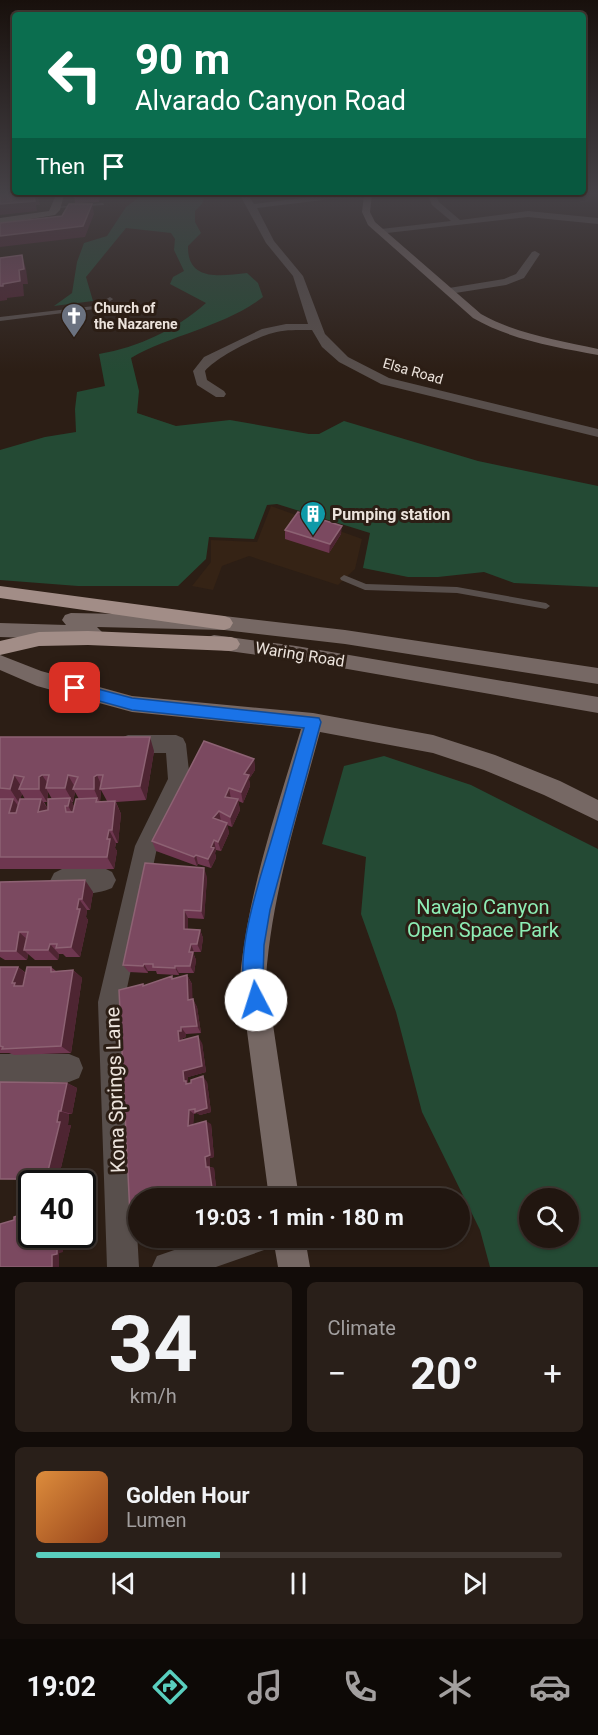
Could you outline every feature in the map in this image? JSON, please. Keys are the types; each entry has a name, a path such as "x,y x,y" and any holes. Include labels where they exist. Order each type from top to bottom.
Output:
{"highway":[{"path":"0,592 224,623"},
{"path":"0,648 39,639 87,638 231,644"}],"street":[{"name":"Elsa Road","path":"280,254 297,274 315,327 323,340 337,355 357,368 385,381 598,433"},
{"path":"406,254 477,316 518,335 598,352"},
{"path":"448,291 506,282 520,276 536,254"},
{"path":"220,394 201,382 199,371 208,360 266,331 286,327 315,327"},
{"name":"Waring Road","path":"0,619 224,623 345,637 598,676"},
{"name":"Waring Road","path":"0,630 56,630 231,644 598,705"},
{"path":"0,662 37,678 132,704 313,722 433,744 530,779 598,811"},
{"path":"283,1188 253,978 255,945 260,910 313,722"},
{"name":"Kona Springs Lane","path":"105,744 176,744 178,780 146,846 111,1002 123,1267"},
{"path":"35,881 104,880"},
{"path":"0,1068 69,1068"},
{"path":"168,1267 226,1248"},
{"path":"291,1248 294,1267"}],"lane":[{"path":"0,319 95,307 110,299"},
{"path":"345,578 365,587 457,590 546,606"}],"shaded area":[{"path":"271,506 362,539 355,569 338,585 249,556 222,566 213,590 192,586 211,562 211,540 257,542"}],"green space":[{"path":"80,254 105,254 86,277 93,301 54,306 72,293"},
{"path":"176,254 189,254 193,266 207,274 247,273 258,283 263,297 232,316 131,358 139,391 137,413 176,426 230,420 309,434 319,434 344,421 478,461 598,486 598,587 514,583 484,572 438,577 408,577 363,568 370,533 277,504 267,505 254,539 209,537 206,559 178,586 78,586 0,580 0,450 45,437 76,432 77,392 105,386 99,354 128,347 156,336 182,321 206,303 170,284 173,277 184,271"},
{"name":"Navajo Canyon Open Space Park","path":"384,756 471,785 598,849 598,1267 490,1267 480,1230 470,1210 470,1188 459,1188 422,1112 396,1012 361,914 366,857 322,844 344,766"}],"building":[{"path":"22,255 24,269 19,270 20,281 0,286 0,258"},
{"path":"298,512 342,526 330,544 285,530"},
{"path":"0,737 150,737 140,786 100,789 103,775 97,775 94,777 94,789 73,789 78,777 68,775 65,788 46,788 49,775 42,775 39,777 39,789 19,789 24,777 14,775 10,789 0,788"},
{"path":"204,741 254,759 244,774 249,775 241,792 229,788 225,797 238,799 230,817 219,811 213,818 227,823 218,842 214,840 211,847 214,848 208,859 196,855 194,857 152,841"},
{"path":"70,798 68,806 65,806 66,812 73,812 76,799 97,798 96,802 115,801 112,830 109,830 107,839 110,839 107,857 0,857 0,799 13,799 9,813 16,813 20,799 41,799 38,812 48,810 48,799"},
{"path":"145,863 204,868 201,911 184,910 184,929 200,930 197,944 191,944 189,952 193,952 190,966 175,966 175,968 153,967 153,964 123,965"},
{"path":"85,880 82,899 79,899 77,909 80,909 71,947 56,948 57,944 50,944 48,950 24,950 28,932 19,932 16,951 0,951 0,882"},
{"path":"0,967 18,967 12,983 15,983 14,986 23,986 27,967 51,967 51,972 73,970 61,1046 2,1049 3,1047 0,1046"},
{"path":"187,975 188,1000 193,999 197,1026 181,1027 181,1031 178,1031 179,1041 198,1036 202,1066 183,1071 184,1081 186,1084 191,1083 191,1080 203,1076 207,1108 195,1112 195,1109 189,1110 188,1126 206,1121 210,1155 205,1157 212,1188 129,1188 119,990 143,984 143,986 172,976 172,979"},
{"path":"0,1082 67,1083 61,1111 59,1111 57,1122 60,1122 48,1170 18,1170 18,1179 0,1179"},
{"path":"18,1216 18,1248 57,1248 57,1254 52,1255 52,1267 0,1267 0,1224 14,1220 14,1217"}],"place":[{"name":"Church of the Nazarene","path":"74,339"},
{"name":"Pumping station","path":"313,537"}],"route":[{"path":"75,688 132,704 313,722 260,910 253,978 256,1000"}]}
